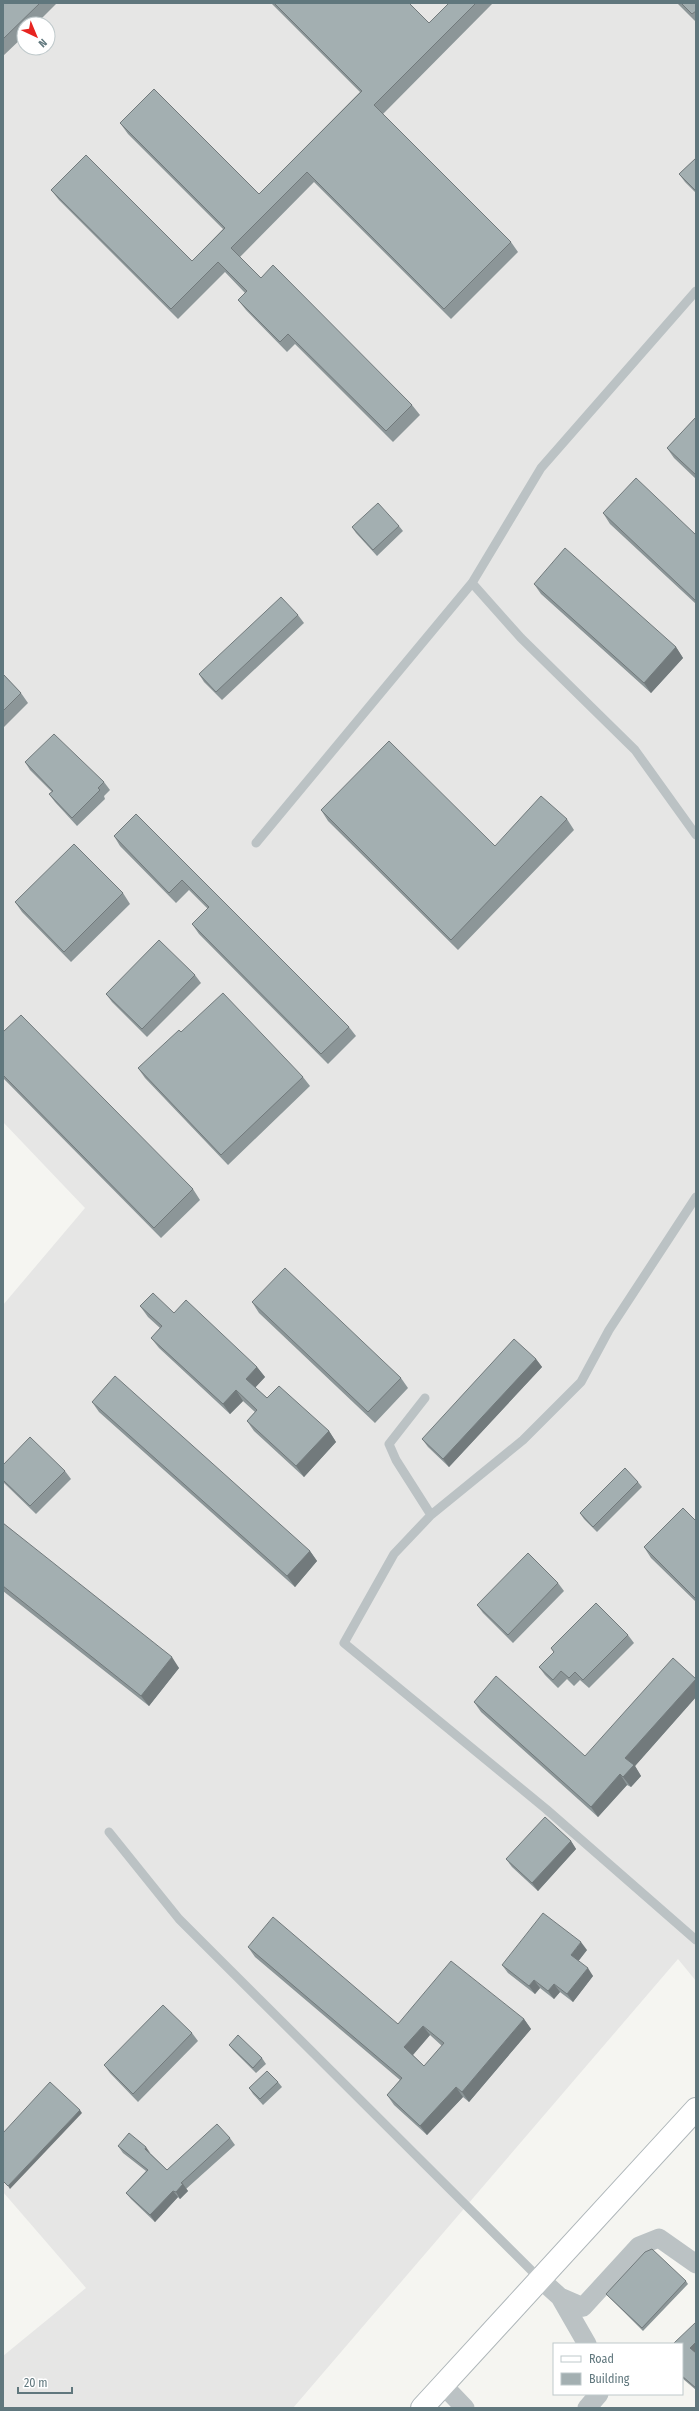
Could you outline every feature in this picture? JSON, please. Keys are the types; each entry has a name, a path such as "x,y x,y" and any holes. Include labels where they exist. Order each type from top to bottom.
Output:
{"main road":[{"path":"422,2408 696,2109"}],"street":[{"path":"560,2297 583,2307 639,2246 659,2238 696,2264"},
{"path":"540,2279 560,2297 586,2343"},
{"path":"443,2385 465,2408"},
{"path":"587,2408 599,2395"}],"lane":[{"path":"256,843 472,583 541,468 696,291"},
{"path":"472,583 521,638 635,750 696,835"},
{"path":"696,1197 609,1330 581,1382 523,1440 431,1515 394,1554 344,1643 546,1809 696,1940"},
{"path":"425,1398 389,1444 396,1460 431,1515"},
{"path":"109,1832 179,1919 540,2279"}],"shaded area":[{"path":"3,3 696,3 696,1981 678,1959 293,2408 3,2408 3,2356 86,2288 3,2192 3,1305 85,1208 3,1122"}],"building":[{"path":"3,3 40,3 27,16 16,16 16,26 3,39"},
{"path":"274,3 409,3 429,23 449,3 476,3 374,105 511,242 444,309 307,172 231,248 261,278 273,265 412,405 386,431 288,334 280,342 238,300 247,291 218,262 171,309 51,190 86,155 192,261 225,228 120,123 154,89 259,194 362,91"},
{"path":"681,3 696,3 696,11 692,14"},
{"path":"696,158 696,191 679,174"},
{"path":"696,417 696,475 667,448"},
{"path":"636,478 696,535 696,601 603,513"},
{"path":"378,503 399,526 373,550 352,527"},
{"path":"565,548 676,647 644,683 534,584"},
{"path":"281,597 298,615 216,692 199,674"},
{"path":"3,674 21,693 3,711"},
{"path":"54,734 104,782 98,788 100,790 72,818 49,794 53,791 25,762"},
{"path":"389,741 495,846 541,796 567,819 451,940 321,810"},
{"path":"136,814 349,1027 321,1054 192,924 209,907 182,880 169,893 114,836"},
{"path":"74,844 123,893 64,952 15,902"},
{"path":"159,940 195,975 142,1029 106,994"},
{"path":"223,993 303,1077 221,1155 138,1068 179,1030 181,1032"},
{"path":"21,1015 193,1189 154,1228 3,1075 3,1032"},
{"path":"285,1268 401,1378 368,1412 252,1302"},
{"path":"153,1293 174,1313 186,1300 257,1367 246,1379 267,1398 279,1386 329,1431 296,1466 247,1421 257,1410 236,1390 223,1404 151,1338 162,1326 140,1306"},
{"path":"514,1339 536,1359 443,1459 422,1439"},
{"path":"115,1376 310,1551 287,1576 92,1402"},
{"path":"30,1437 65,1471 30,1506 3,1480 3,1465"},
{"path":"625,1468 638,1482 593,1527 580,1513"},
{"path":"683,1508 696,1521 696,1599 644,1547"},
{"path":"3,1523 172,1657 141,1696 3,1586"},
{"path":"528,1553 558,1583 508,1635 477,1605"},
{"path":"596,1603 628,1635 583,1680 575,1672 569,1678 561,1671 553,1680 539,1667 554,1652 551,1648"},
{"path":"673,1658 696,1679 625,1758 634,1765 623,1777 620,1774 591,1807 474,1702 496,1676 585,1756"},
{"path":"545,1817 571,1841 532,1883 506,1859"},
{"path":"543,1913 581,1942 571,1955 588,1968 567,1994 554,1984 548,1991 534,1980 529,1986 502,1965"},
{"path":"273,1917 398,2024 451,1961 524,2019 462,2092 456,2087 420,2126 387,2095 402,2078 248,1947","holes":["423,2026 444,2043 424,2066 404,2047"]},
{"path":"163,2005 192,2033 133,2094 104,2065"},
{"path":"238,2035 262,2058 253,2068 229,2045"},
{"path":"267,2071 278,2082 260,2099 249,2088"},
{"path":"50,2082 80,2110 8,2186 3,2181 3,2133"},
{"path":"217,2124 230,2138 181,2183 183,2184 176,2192 173,2191 150,2215 126,2193 148,2170 118,2146 129,2133 146,2147 145,2149 167,2170"},
{"path":"652,2249 686,2281 642,2328 606,2294 645,2252"},
{"path":"696,2322 696,2342 690,2348 696,2353 696,2388 683,2377 683,2343 674,2343"}]}
